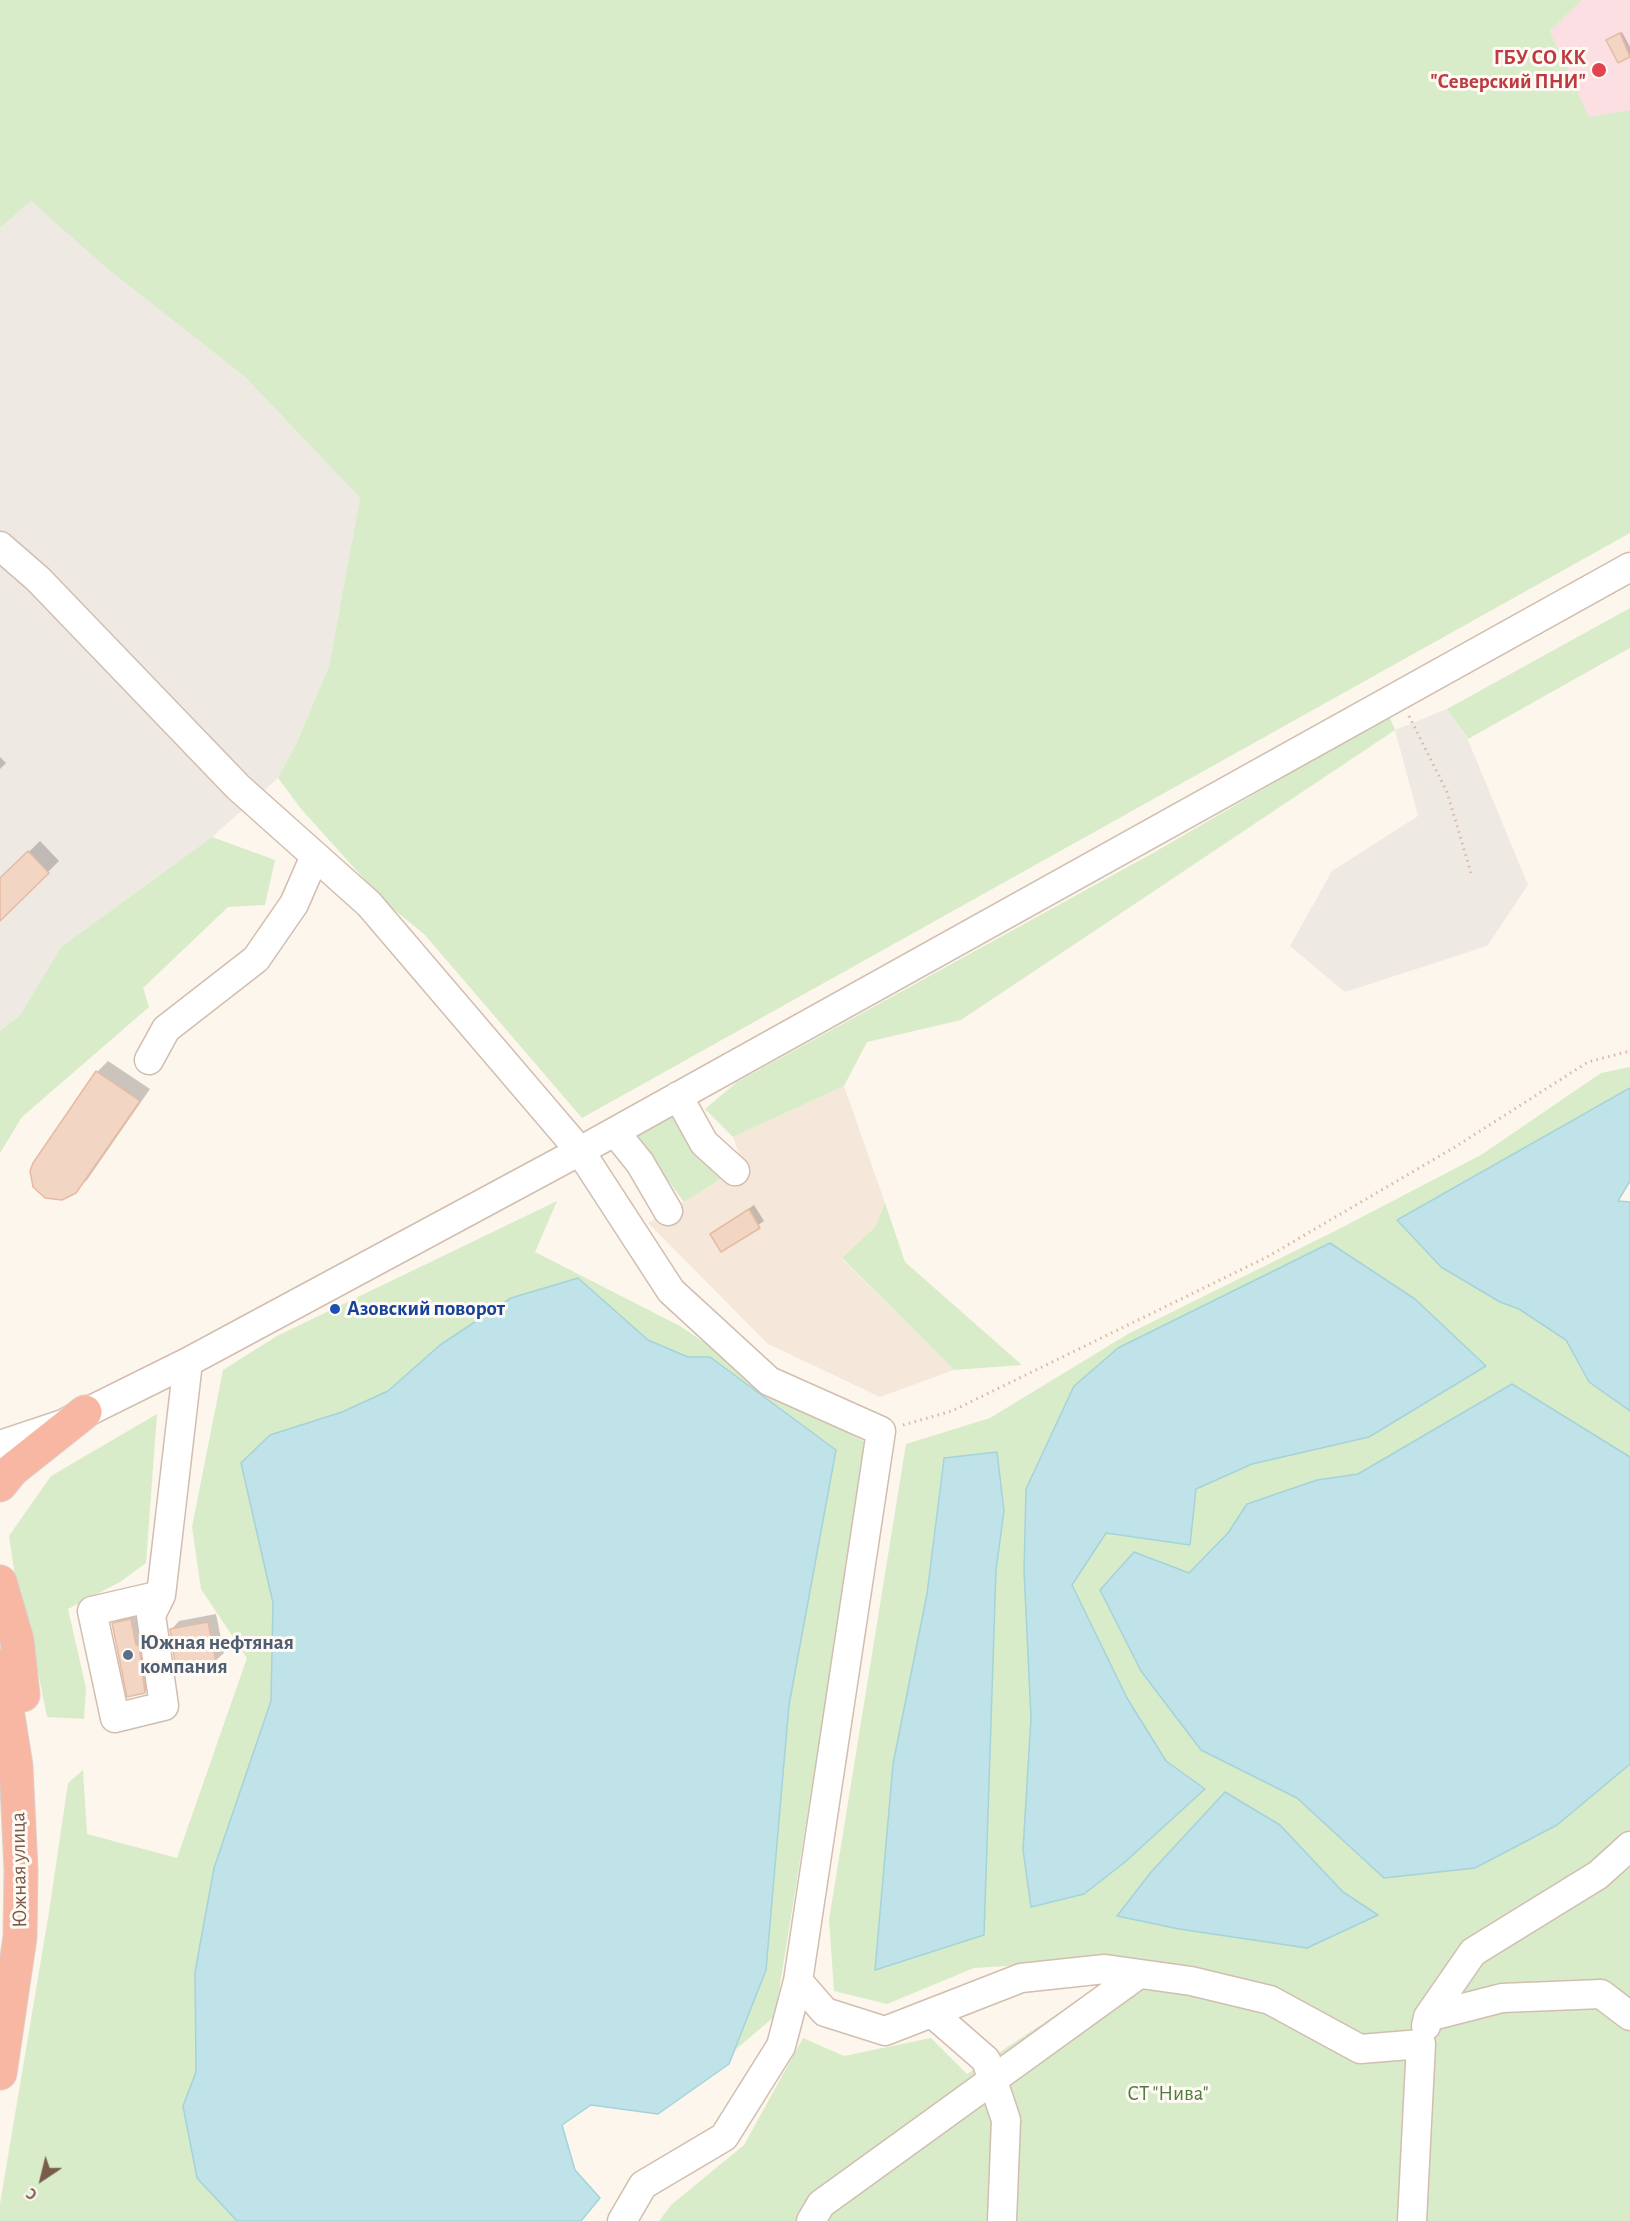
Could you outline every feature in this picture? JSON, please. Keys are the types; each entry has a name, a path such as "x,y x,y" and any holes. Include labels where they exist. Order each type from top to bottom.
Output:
{"highway":[{"path":"0,1485 12,1470 74,1418"},
{"path":"0,1582 17,1640 33,1796 13,1933"},
{"name":"Южная улица","path":"0,1666 16,1766 21,1870 0,2073"}],"street":[{"path":"0,546 38,579 238,787 369,904 580,1151 671,1291 769,1381 881,1431 798,1981 781,2046 724,2137 643,2185 622,2221"},
{"path":"0,1461 74,1418 188,1362 615,1132 1630,567"},
{"path":"149,1060 166,1029 256,959 294,904 315,856"},
{"path":"678,1096 704,1143 735,1171"},
{"path":"615,1132 639,1163 668,1211"},
{"path":"161,1595 188,1362"},
{"path":"0,1445 74,1418"},
{"path":"0,1785 21,1870"},
{"path":"1412,2221 1421,2044 1428,2017 1473,1953 1598,1875 1630,1846"},
{"path":"798,1981 825,2012 885,2031 1021,1978 1105,1969 1191,1982 1270,2001 1360,2049 1421,2044"},
{"path":"811,2221 821,2204 1139,1974"},
{"path":"1428,2017 1502,1998 1601,1994 1630,2016"},
{"path":"932,2013 986,2060 1006,2120 1002,2221"}],"path":[{"path":"1398,695 1447,792 1472,876"},
{"path":"881,1431 952,1411 1267,1257 1455,1147 1588,1062 1630,1051"}],"shaded area":[{"name":"ГБУ СО КК \"Северский ПНИ\"","path":"1582,0 1630,0 1630,110 1589,118 1550,31"},
{"path":"31,201 244,376 360,498 329,666 298,740 278,778 212,837 61,947 20,1015 0,1031 0,228"},
{"path":"1447,709 1468,740 1528,885 1487,946 1345,992 1290,946 1332,871 1418,816 1395,730"},
{"path":"844,1086 885,1203 875,1227 842,1259 954,1370 880,1397 768,1344 648,1223 743,1166 733,1137"}],"green space":[{"path":"0,0 1582,0 1550,31 1589,117 1630,110 1630,533 582,1118 425,935 385,902 302,810 278,778 298,740 329,666 360,498 244,376 107,268 31,201 0,228"},
{"path":"1630,608 1630,648 1468,739 1447,709"},
{"path":"1389,716 1395,730 961,1020 867,1042 844,1086 733,1137 705,1109 737,1082 1153,853"},
{"path":"212,837 275,860 265,905 228,907 143,988 149,1007 22,1117 0,1153 0,1031 20,1015 61,947"},
{"name":"СТ \"Нива\"","path":"1630,1067 1630,1088 1397,1220 1500,1302 1519,1309 1566,1340 1589,1382 1630,1411 1630,1457 1512,1384 1358,1474 1317,1480 1247,1504 1228,1533 1189,1573 1134,1552 1201,1750 1297,1798 1384,1878 1557,1825 1630,1764 1630,2221 659,2221 671,2205 744,2145 803,2038 844,2056 931,2038 967,2074 1141,1958 974,1968 887,2004 834,1991 829,1920 906,1444 990,1418 1128,1334 1481,1155 1601,1073","holes":["1074,1386 1369,1437 1252,1464 1196,1489 1190,1545 1106,1532 1072,1585 1127,1698 1166,1761 1204,1789 1031,1907 1023,1850 1031,1718 1024,1570 1026,1489","997,1452 1004,1511 996,1570 875,1970 893,1764 927,1594 943,1459","1225,1792 1280,1825 1343,1892 1377,1914 1307,1948 1179,1929 1118,1916 1151,1872"]},
{"path":"667,1103 694,1154 721,1179 684,1202 627,1125"},
{"path":"557,1201 535,1252 680,1326 800,1408 867,1443 775,2016 734,2051 766,1970 789,1705 836,1450 710,1357 688,1357 648,1340 578,1278 440,1345 388,1391 241,1464 273,1603 271,1701 214,1868 195,1972 196,2072 183,2106 197,2178 237,2221 0,2221 0,2204 49,1912 68,1783 83,1770 87,1834 177,1858 247,1658 201,1589 192,1527 223,1370 277,1336"},
{"path":"885,1203 905,1262 1022,1365 954,1370 842,1258 875,1227"},
{"path":"157,1414 146,1563 120,1582 68,1609 86,1688 84,1719 47,1717 31,1637 19,1603 9,1536 51,1476"}],"water":[{"path":"1630,1088 1630,1181 1618,1201 1630,1202 1630,1411 1589,1382 1566,1340 1519,1309 1500,1302 1441,1267 1397,1220"},
{"path":"1330,1243 1415,1299 1486,1366 1369,1437 1252,1464 1196,1489 1190,1545 1106,1533 1072,1585 1127,1698 1166,1761 1205,1789 1125,1862 1084,1894 1031,1907 1023,1850 1031,1718 1024,1570 1026,1489 1074,1386 1118,1348"},
{"path":"578,1278 648,1340 688,1357 710,1357 836,1450 789,1705 766,1970 729,2064 658,2114 591,2105 562,2125 575,2170 600,2198 581,2221 237,2221 197,2178 183,2106 196,2072 195,1972 214,1868 271,1701 273,1603 241,1463 270,1435 342,1412 388,1391 440,1345 511,1298"},
{"path":"1512,1384 1630,1457 1630,1764 1557,1825 1475,1868 1384,1878 1297,1798 1201,1750 1141,1671 1100,1590 1134,1552 1189,1573 1228,1533 1247,1504 1317,1480 1358,1474"},
{"path":"997,1452 1004,1511 996,1570 984,1935 875,1970 893,1764 927,1594 944,1458"},
{"path":"1225,1792 1280,1825 1343,1892 1378,1915 1307,1948 1179,1929 1117,1916 1151,1872"}],"building":[{"path":"1620,33 1630,57 1618,63 1606,40"},
{"path":"28,851 49,873 0,921 0,878"},
{"path":"96,1071 140,1101 76,1193 62,1200 45,1198 33,1187 30,1171 33,1163"},
{"path":"749,1209 760,1228 721,1252 710,1234"},
{"path":"131,1619 136,1645 139,1645 145,1693 127,1697 112,1623"},
{"path":"208,1622 216,1662 176,1670 170,1629"}],"place":[{"name":"ГБУ СО КК \"Северский ПНИ\"","path":"1599,70"},
{"name":"Азовский поворот","path":"335,1309"},
{"name":"Южная нефтяная компания","path":"128,1655"}]}
